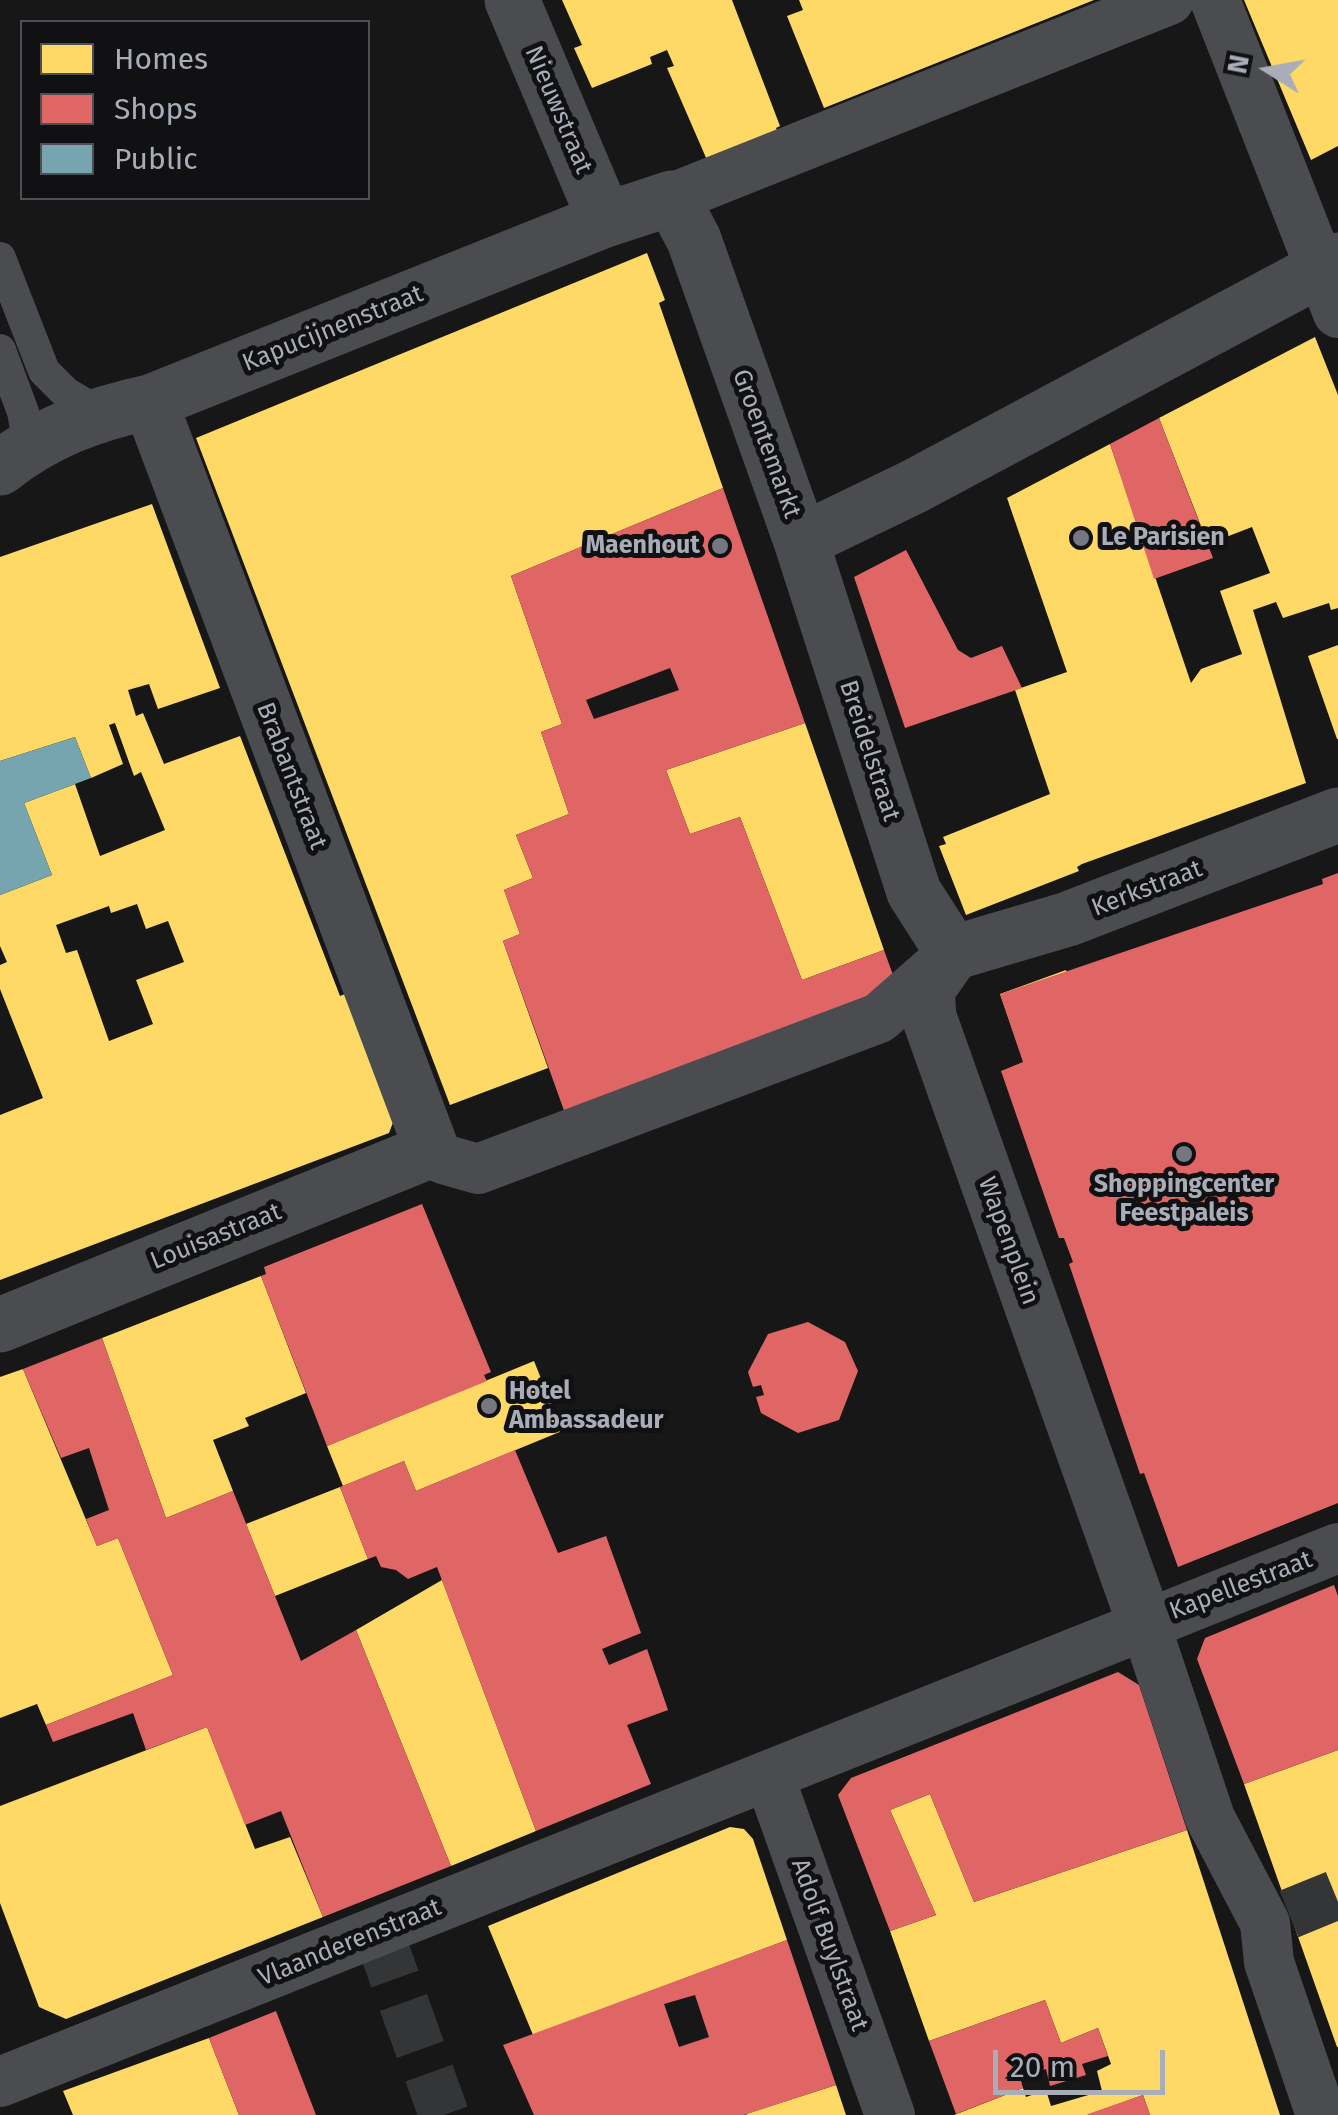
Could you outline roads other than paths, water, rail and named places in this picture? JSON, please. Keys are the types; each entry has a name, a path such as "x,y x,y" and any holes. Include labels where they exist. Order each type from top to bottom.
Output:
{"street":[{"name":"Nieuwstraat","path":"512,0 606,220"},
{"path":"672,198 1169,0"},
{"name":"Groentemarkt","path":"672,198 694,240 801,540 1332,281 1215,0"},
{"name":"Kapucijnenstraat","path":"14,457 125,407 606,220 672,198"},
{"name":"Brabantstraat","path":"125,407 432,1150"},
{"name":"Breidelstraat","path":"801,540 914,892 953,953"},
{"name":"Kerkstraat","path":"953,953 1068,919 1338,815"},
{"path":"432,1150 444,1160 478,1168 880,1018 953,953"},
{"name":"Wapenplein","path":"953,953 927,990 929,1017 1145,1624"},
{"name":"Louisastraat","path":"0,1325 432,1150"},
{"name":"Kapellestraat","path":"1145,1624 1338,1548"},
{"path":"768,1776 1145,1624 1210,1818 1277,1918 1269,1962 1320,2115"},
{"name":"Vlaanderenstraat","path":"7,2084 768,1776"},
{"name":"Adolf Buylstraat","path":"768,1776 890,2115"}],"lane":[{"path":"0,258 44,371 66,394 125,407"},
{"path":"0,350 23,412 14,457"}],"tunnel":[{"path":"1289,1914 1338,1894"},
{"path":"378,1932 444,2115"}],"place":[{"name":"Le Parisien","path":"1081,538"},
{"name":"Maenhout","path":"720,546"},
{"name":"Shoppingcenter Feestpaleis","path":"1184,1154"},
{"name":"Hotel Ambassadeur","path":"489,1406"}]}
